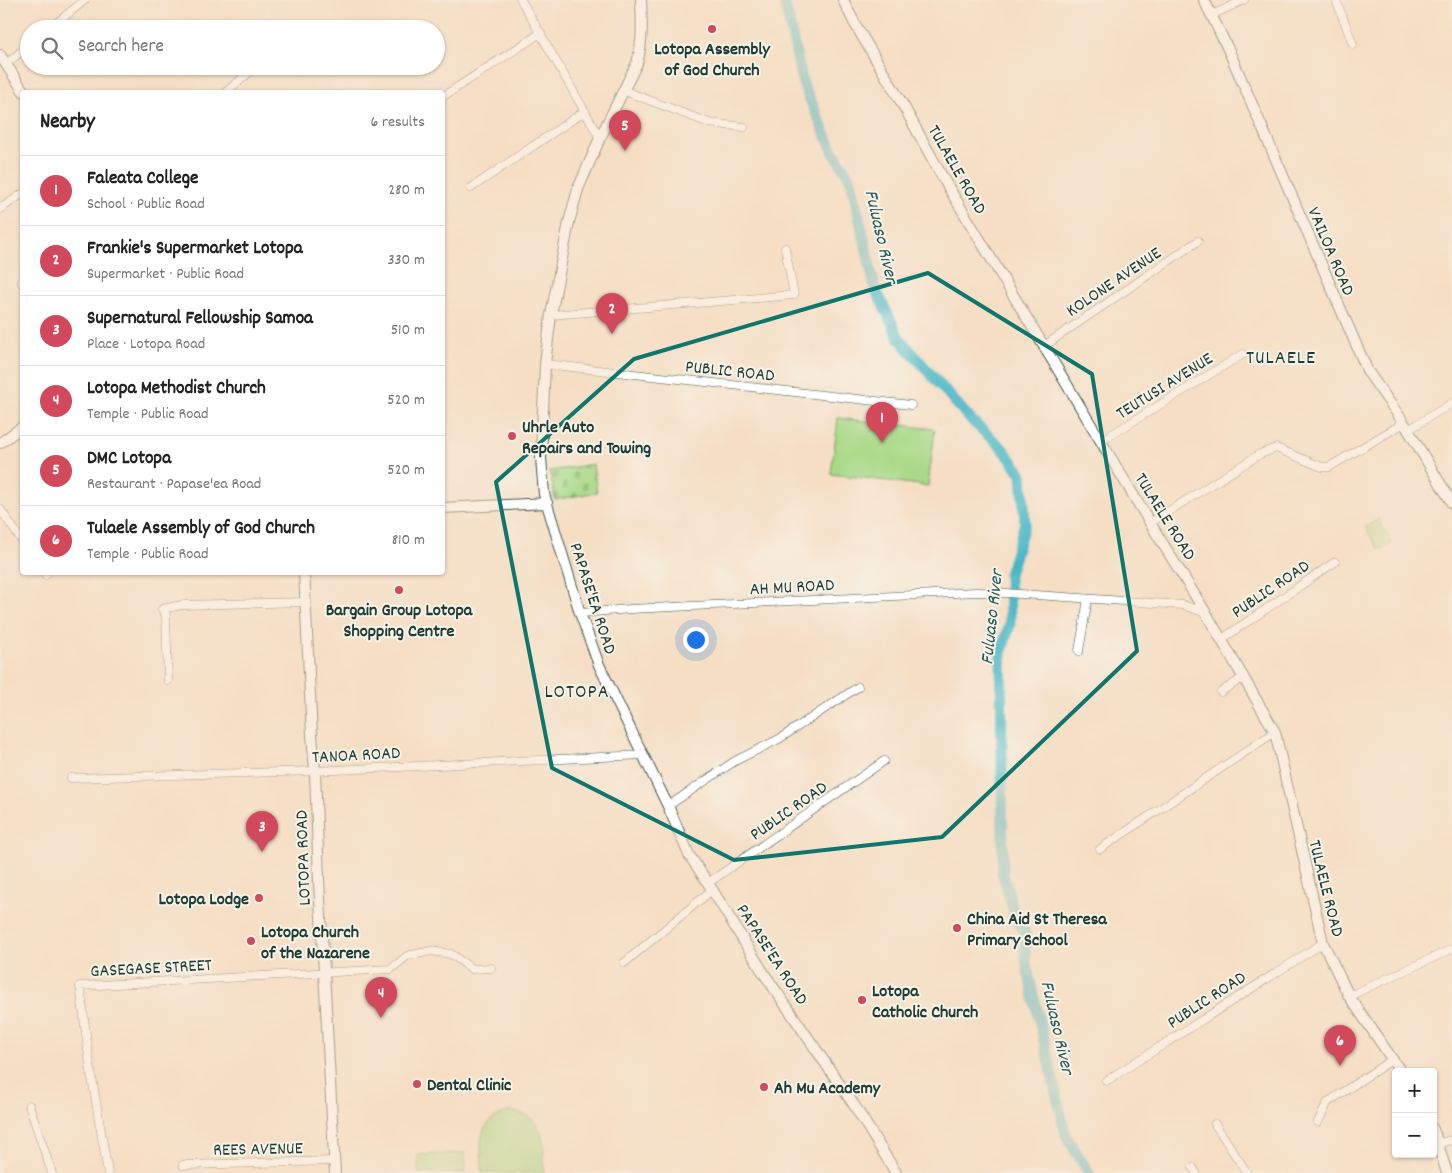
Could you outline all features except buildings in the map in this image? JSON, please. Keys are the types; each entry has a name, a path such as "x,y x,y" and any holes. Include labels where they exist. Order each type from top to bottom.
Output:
{"street":[{"path":"60,20 85,0"},
{"path":"521,0 600,138"},
{"name":"PAPASE'EA ROAD","path":"641,0 641,50 637,63 600,138 578,189 551,315 545,364 541,458 542,482 580,613 599,665 668,806 689,855 763,972 837,1078 896,1173"},
{"name":"TULAELE ROAD","path":"843,0 944,180 1222,639 1275,732 1323,943 1349,996 1398,1068"},
{"name":"VAILOA ROAD","path":"1204,0 1368,372 1406,426 1452,502"},
{"path":"1212,15 1244,0"},
{"path":"1336,0 1353,44"},
{"path":"445,94 541,33"},
{"path":"20,50 3,59 23,90"},
{"path":"228,90 246,75"},
{"path":"624,91 709,123 744,127"},
{"path":"471,188 585,111"},
{"path":"0,209 20,195"},
{"name":"KOLONE AVENUE","path":"1044,346 1198,241"},
{"path":"551,315 794,295 785,248"},
{"name":"TEUTUSI AVENUE","path":"1101,441 1243,354"},
{"name":"PUBLIC ROAD","path":"545,364 911,405"},
{"path":"1150,523 1260,454 1276,448 1322,467 1329,467 1452,403"},
{"path":"0,443 20,428"},
{"path":"445,508 547,503"},
{"path":"0,509 20,539"},
{"name":"PUBLIC ROAD","path":"1222,639 1335,562"},
{"name":"LOTOPA ROAD","path":"304,575 335,1173"},
{"name":"AH MU ROAD","path":"580,613 976,592 1088,599"},
{"path":"1079,651 1088,599 1183,606 1206,613"},
{"path":"168,682 166,615 162,609 182,605 304,602"},
{"path":"1221,692 1244,677"},
{"path":"668,806 735,761 779,740 858,687"},
{"path":"1100,849 1275,732"},
{"name":"TANOA ROAD","path":"71,778 315,771 643,756"},
{"name":"PUBLIC ROAD","path":"624,963 710,886 884,761"},
{"name":"PUBLIC ROAD","path":"1106,1081 1323,943"},
{"path":"1349,996 1452,949"},
{"path":"324,974 391,969 407,956 431,951 451,954 472,969 491,968"},
{"name":"GASEGASE STREET","path":"108,1173 90,1066 80,986 324,974"},
{"path":"1318,1122 1328,1102 1392,1059"},
{"path":"29,1105 52,1173"},
{"path":"1215,1124 1247,1173"},
{"path":"1437,1138 1447,1173"},
{"path":"1439,1143 1452,1140"},
{"name":"REES AVENUE","path":"183,1165 335,1161"}],"highlighted area":[{"path":"928,273 1092,374 1137,651 942,837 734,860 552,768 496,482 634,359"}],"green space":[{"path":"838,418 935,429 928,486 831,474"},
{"path":"593,464 597,492 555,500 550,471"},
{"path":"1378,519 1392,543 1379,550 1365,527"},
{"path":"511,1111 523,1114 532,1119 537,1125 543,1142 544,1173 482,1173 481,1143 486,1127 491,1120"},
{"path":"465,1153 466,1173 418,1173 418,1155"}],"waterway":[{"name":"Fuluaso River","path":"784,0 803,84 833,151 851,180 875,288 899,338 971,420 1003,449 1022,474 1025,523 1009,574 1010,624 1001,653 1003,874 1015,917 1025,933 1026,963 1066,1136 1089,1173"}],"place":[{"name":"Lotopa Assembly of God Church","path":"712,29"},
{"name":"DMC Lotopa","path":"625,151"},
{"name":"Frankie's Supermarket Lotopa","path":"612,334"},
{"name":"Uhrle Auto Repairs and Towing","path":"512,436"},
{"name":"Faleata College","path":"882,443"},
{"name":"Bargain Group Lotopa Shopping Centre","path":"399,590"},
{"name":"Supernatural Fellowship Samoa","path":"262,852"},
{"name":"Lotopa Lodge","path":"259,898"},
{"name":"China Aid St Theresa Primary School","path":"957,928"},
{"name":"Lotopa Church of the Nazarene","path":"251,941"},
{"name":"Lotopa Catholic Church","path":"862,1000"},
{"name":"Lotopa Methodist Church","path":"381,1018"},
{"name":"Tulaele Assembly of God Church","path":"1340,1066"},
{"name":"Dental Clinic","path":"417,1084"},
{"name":"Ah Mu Academy","path":"764,1087"}],"district":[{"name":"TULAELE","path":"1281,356"},
{"name":"LOTOPA","path":"577,690"}]}
